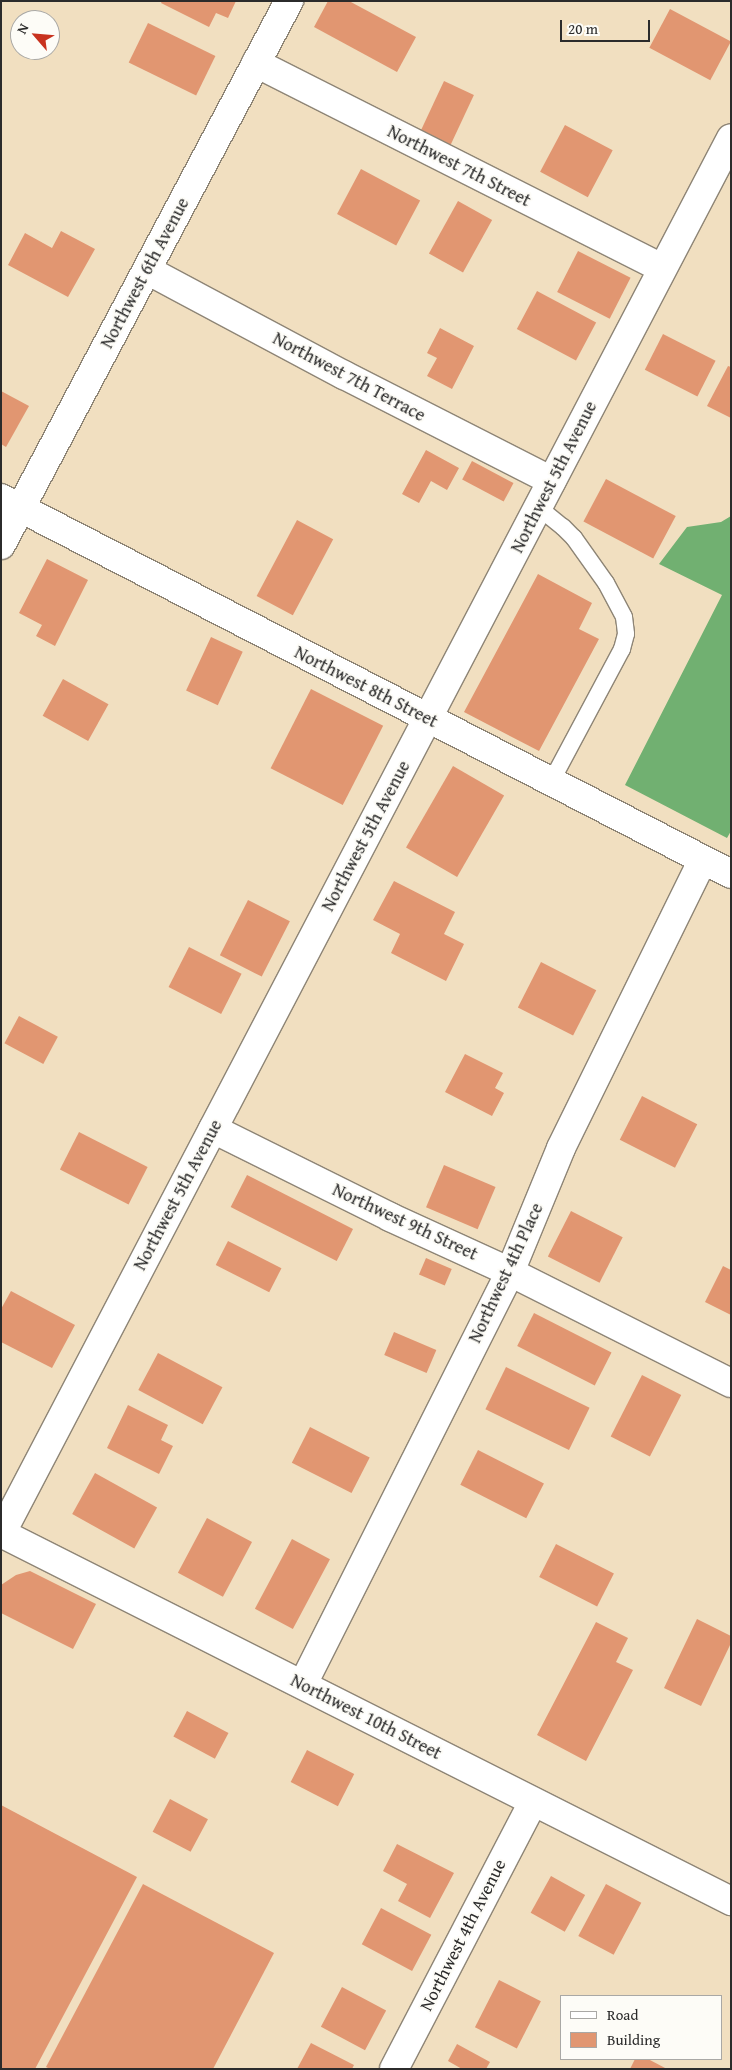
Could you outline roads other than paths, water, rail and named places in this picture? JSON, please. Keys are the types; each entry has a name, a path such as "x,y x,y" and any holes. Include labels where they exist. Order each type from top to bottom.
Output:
{"street":[{"name":"Northwest 6th Avenue","path":"1,545 11,503 147,270 289,1"},
{"name":"Northwest 7th Street","path":"256,63 662,268"},
{"name":"Northwest 5th Avenue","path":"1,1533 731,138"},
{"name":"Northwest 7th Terrace","path":"147,270 344,375 552,481"},
{"name":"Northwest 8th Street","path":"11,503 731,874"},
{"name":"Northwest 4th Place","path":"304,1684 510,1272 561,1148 703,860"},
{"name":"Northwest 9th Street","path":"213,1129 390,1217 510,1272 731,1383"},
{"name":"Northwest 10th Street","path":"1,1533 304,1684 731,1901"},
{"name":"Northwest 4th Avenue","path":"394,2069 533,1802"}],"lane":[{"path":"538,508 563,527 600,576 624,617 626,634 622,649 551,782"}]}
